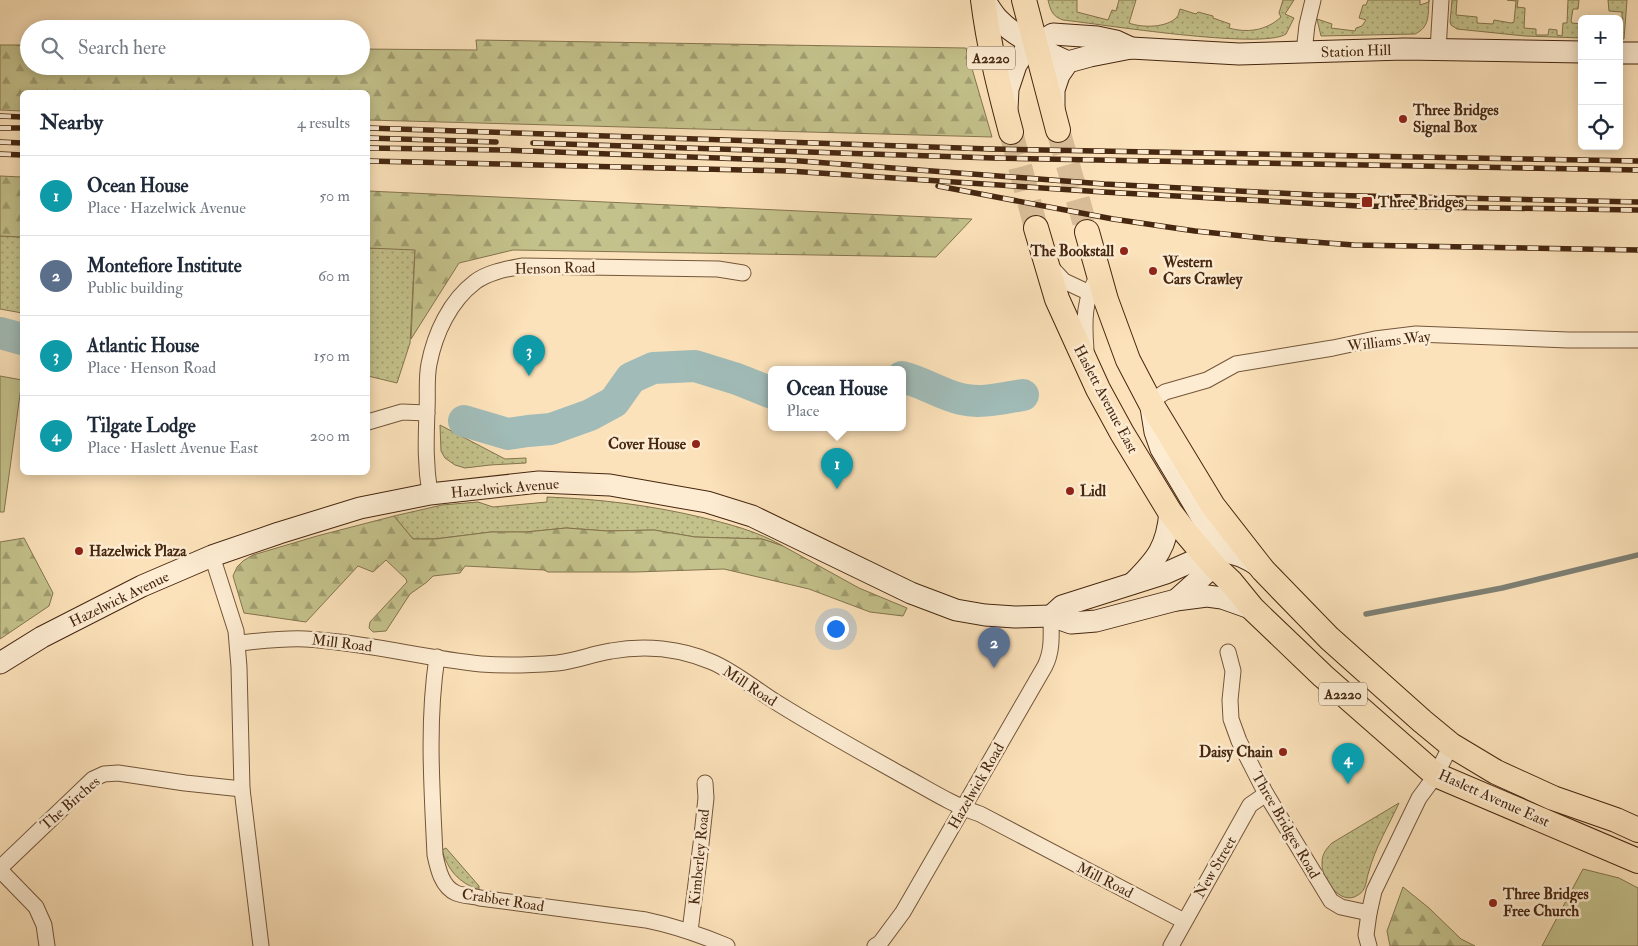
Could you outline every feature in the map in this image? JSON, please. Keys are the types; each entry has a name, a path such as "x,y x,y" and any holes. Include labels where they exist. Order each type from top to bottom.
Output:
{"main road":[{"name":"A2220","path":"984,0 990,50 1009,123"},
{"name":"A2220","path":"1026,9 1044,39 1056,124"},
{"name":"Haslett Avenue East","path":"1036,228 1057,299 1122,433 1170,512 1212,558 1253,609 1323,676 1436,775 1638,861"},
{"name":"Haslett Avenue East","path":"1086,232 1098,289 1128,360 1150,402 1213,506 1263,570 1329,638 1451,745 1504,776 1553,798 1616,820 1638,830"}],"street":[{"name":"Station Hill","path":"984,0 996,18 1008,29 1044,39 1096,37 1116,41 1131,48"},
{"path":"1304,52 1306,25 1313,0"},
{"path":"1438,50 1441,0"},
{"name":"Station Hill","path":"1044,39 1054,56 1068,62 1131,48 1239,54 1438,50 1578,52"},
{"path":"1009,123 1008,89 1016,65 1024,52 1044,39"},
{"path":"1623,53 1638,53"},
{"path":"1056,124 1054,90 1059,75 1068,62"},
{"path":"1045,260 1064,281 1098,289 1085,309 1084,320 1088,366"},
{"name":"Henson Road","path":"430,494 425,460 429,365 436,337 458,297 477,280 500,271 522,266 718,269 744,273"},
{"name":"Williams Way","path":"1150,402 1165,392 1207,380 1236,364 1375,339 1408,335 1492,336 1568,340 1638,340"},
{"name":"Haslett Avenue East","path":"1150,402 1155,432 1161,449 1214,538 1212,558 1247,558 1263,570"},
{"path":"370,421 402,412 427,413"},
{"name":"Hazelwick Avenue","path":"0,663 42,637 110,601 212,556 279,532 360,508 430,494 539,482 610,485 706,502 752,516 888,583 937,604 985,616 1050,616 1071,623 1096,621 1176,600 1207,596 1222,598 1253,609"},
{"path":"1132,585 1154,561 1161,550 1167,535 1170,512"},
{"path":"212,556 233,618 238,644 242,789 261,946"},
{"name":"Hazelwick Avenue","path":"1050,616 1062,606 1212,558"},
{"name":"Hazelwick Avenue","path":"1176,600 1212,558"},
{"name":"Hazelwick Road","path":"875,946 880,943 903,912 1050,656 1050,616"},
{"name":"Mill Road","path":"238,644 279,639 304,639 347,643 482,664 505,665 581,660 609,652 635,648 662,649 690,654 734,673 776,703 827,734 963,808 980,814 1184,921"},
{"name":"Three Bridges Road","path":"1228,652 1233,671 1230,700 1231,719 1239,741 1266,794 1331,901 1341,907 1368,913"},
{"name":"Crabbet Road","path":"438,657 430,736 435,855 438,872 446,884 455,892 480,898 646,920 690,931 727,946"},
{"path":"1368,946 1366,935 1368,913 1374,891 1419,798 1436,775 1451,745"},
{"name":"The Birches","path":"0,868 93,779 104,774 118,773 242,789"},
{"name":"Kimberley Road","path":"690,931 702,844 706,798 705,783"},
{"name":"New Street","path":"1171,946 1250,806 1266,794"},
{"path":"0,868 36,907 44,924 47,946"}],"green space":[{"path":"1048,0 1077,0 1077,12 1108,20 1112,10 1116,11 1119,0 1136,0 1129,23 1141,26 1161,25 1173,21 1180,9 1196,14 1198,12 1213,16 1213,18 1230,24 1229,28 1256,30 1275,22 1281,17 1279,13 1283,0 1294,0 1285,14 1294,18 1286,34 1271,38 1215,38 1063,20 1052,13"},
{"path":"1368,0 1420,0 1420,5 1429,2 1426,24 1415,34 1321,36 1317,19 1332,24 1331,28 1355,31 1356,28 1362,26 1366,20 1359,18 1363,5 1366,5"},
{"path":"1452,0 1457,0 1456,15 1477,17 1477,23 1493,24 1494,20 1514,22 1516,1 1507,0 1518,0 1517,7 1525,8 1524,28 1536,29 1536,35 1548,35 1549,29 1557,30 1557,35 1562,36 1563,23 1567,23 1568,0 1579,0 1578,9 1573,9 1571,21 1572,23 1578,24 1578,38 1525,36 1457,29 1450,22"},
{"path":"1608,0 1627,0 1624,39 1622,12 1609,11"},
{"path":"476,40 966,48 992,137 370,120 370,90 20,90 20,111 0,110 0,45 20,45 20,75 370,75 370,49 477,50"},
{"path":"0,176 20,177 20,237 0,236"},
{"path":"370,191 972,219 936,257 513,250 459,263 411,339 415,250 370,248"},
{"path":"0,236 20,237 20,313 0,309"},
{"path":"370,248 415,249 410,343 397,383 370,376"},
{"path":"0,376 20,380 20,395 4,512 0,512"},
{"path":"440,425 505,459 526,458 526,463 465,468 455,465 445,458 441,451"},
{"path":"547,497 586,499 662,509 743,528 783,546 762,539 695,537 654,530 607,531 566,528 526,532 491,532 435,539 413,539 394,516 442,505 478,502 493,507 547,502"},
{"path":"394,516 413,539 435,539 491,532 526,532 566,528 607,531 654,530 695,537 762,539 783,546 859,588 907,608 903,616 870,612 809,589 724,569 548,572 544,570 465,566 460,573 433,576 410,594 386,631 373,632 369,628 370,622 407,582 386,560 373,572 358,566 306,622 244,613 233,576 237,567 243,561 253,555"},
{"path":"24,538 53,593 49,606 0,639 0,542"},
{"path":"1399,803 1382,837 1366,884 1361,893 1352,898 1345,897 1333,890 1328,883 1323,869 1322,860 1326,850 1332,843"},
{"path":"446,848 479,886 479,890 460,879 447,864 442,850"},
{"path":"1583,869 1619,878 1638,888 1638,946 1542,946"},
{"path":"1403,887 1429,908 1461,939 1475,946 1390,946 1387,931"}],"waterway":[{"path":"0,333 20,338"},
{"path":"464,421 508,434 551,429 590,415 614,402 631,378 653,368 695,366 737,379 768,391"},
{"path":"906,378 953,397 976,401 1023,395"},
{"path":"1366,614 1502,588 1638,555"}],"tunnel":[{"path":"1058,130 1087,232"},
{"path":"1011,132 1036,228"}],"railway":[{"path":"0,116 20,117"},
{"path":"0,128 20,128"},
{"path":"370,128 990,149 1638,161"},
{"path":"370,138 496,142"},
{"path":"0,142 20,143"},
{"path":"533,143 993,158 1638,170"},
{"path":"370,148 503,150 800,161 1104,184 1316,195 1638,202"},
{"path":"0,154 20,155"},
{"path":"370,161 789,171 1103,192 1359,206 1638,210"},
{"path":"938,186 1113,219 1195,231 1273,239 1354,245 1638,250"}],"place":[{"name":"Three Bridges Signal Box","path":"1403,119"},
{"name":"Three Bridges","path":"1367,202"},
{"name":"The Bookstall","path":"1124,251"},
{"name":"Western Cars Crawley","path":"1153,271"},
{"name":"Atlantic House","path":"529,376"},
{"name":"Cover House","path":"696,444"},
{"name":"Ocean House","path":"837,489"},
{"name":"Lidl","path":"1070,491"},
{"name":"Hazelwick Plaza","path":"79,551"},
{"name":"Montefiore Institute","path":"994,668"},
{"name":"Daisy Chain","path":"1283,752"},
{"name":"Tilgate Lodge","path":"1348,784"},
{"name":"Three Bridges Free Church","path":"1493,903"}]}
